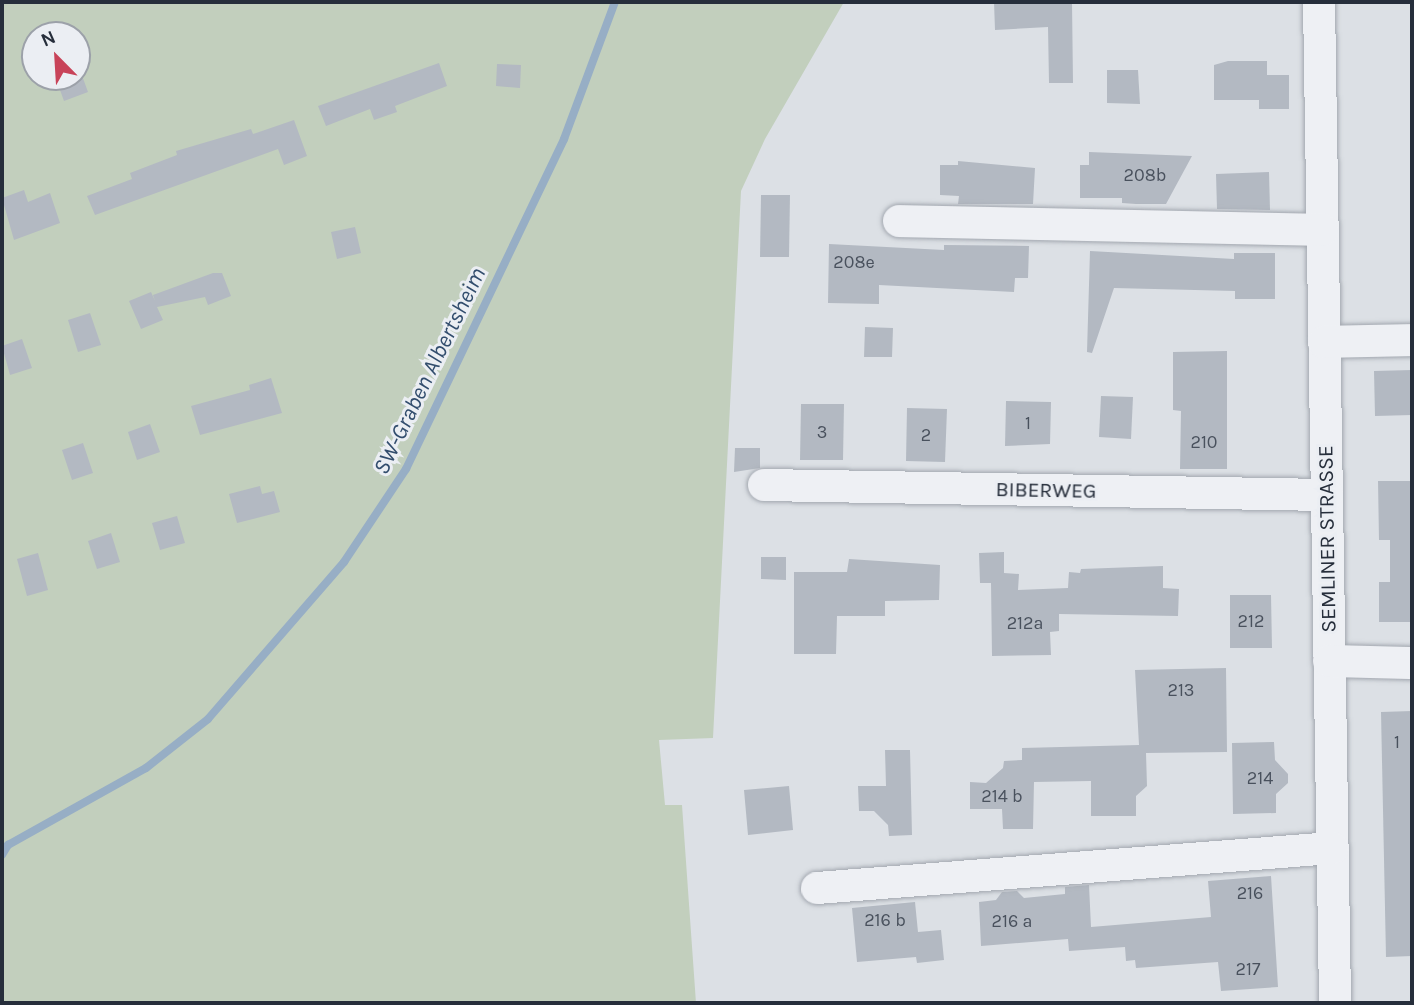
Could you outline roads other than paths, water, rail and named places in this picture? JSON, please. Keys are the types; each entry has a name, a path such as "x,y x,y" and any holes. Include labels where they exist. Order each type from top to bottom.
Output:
{"street":[{"name":"SEMLINER STRASSE","path":"1319,2 1335,1003"},
{"path":"899,221 1323,230"},
{"path":"1325,342 1412,340"},
{"name":"BIBERWEG","path":"764,485 1327,495"},
{"path":"1329,661 1412,663"},
{"path":"817,888 1332,848"}],"waterway":[{"name":"SW-Graben Albertsheim","path":"2,855 8,845 146,768 208,719 344,562 406,469 564,139 615,2"}]}
